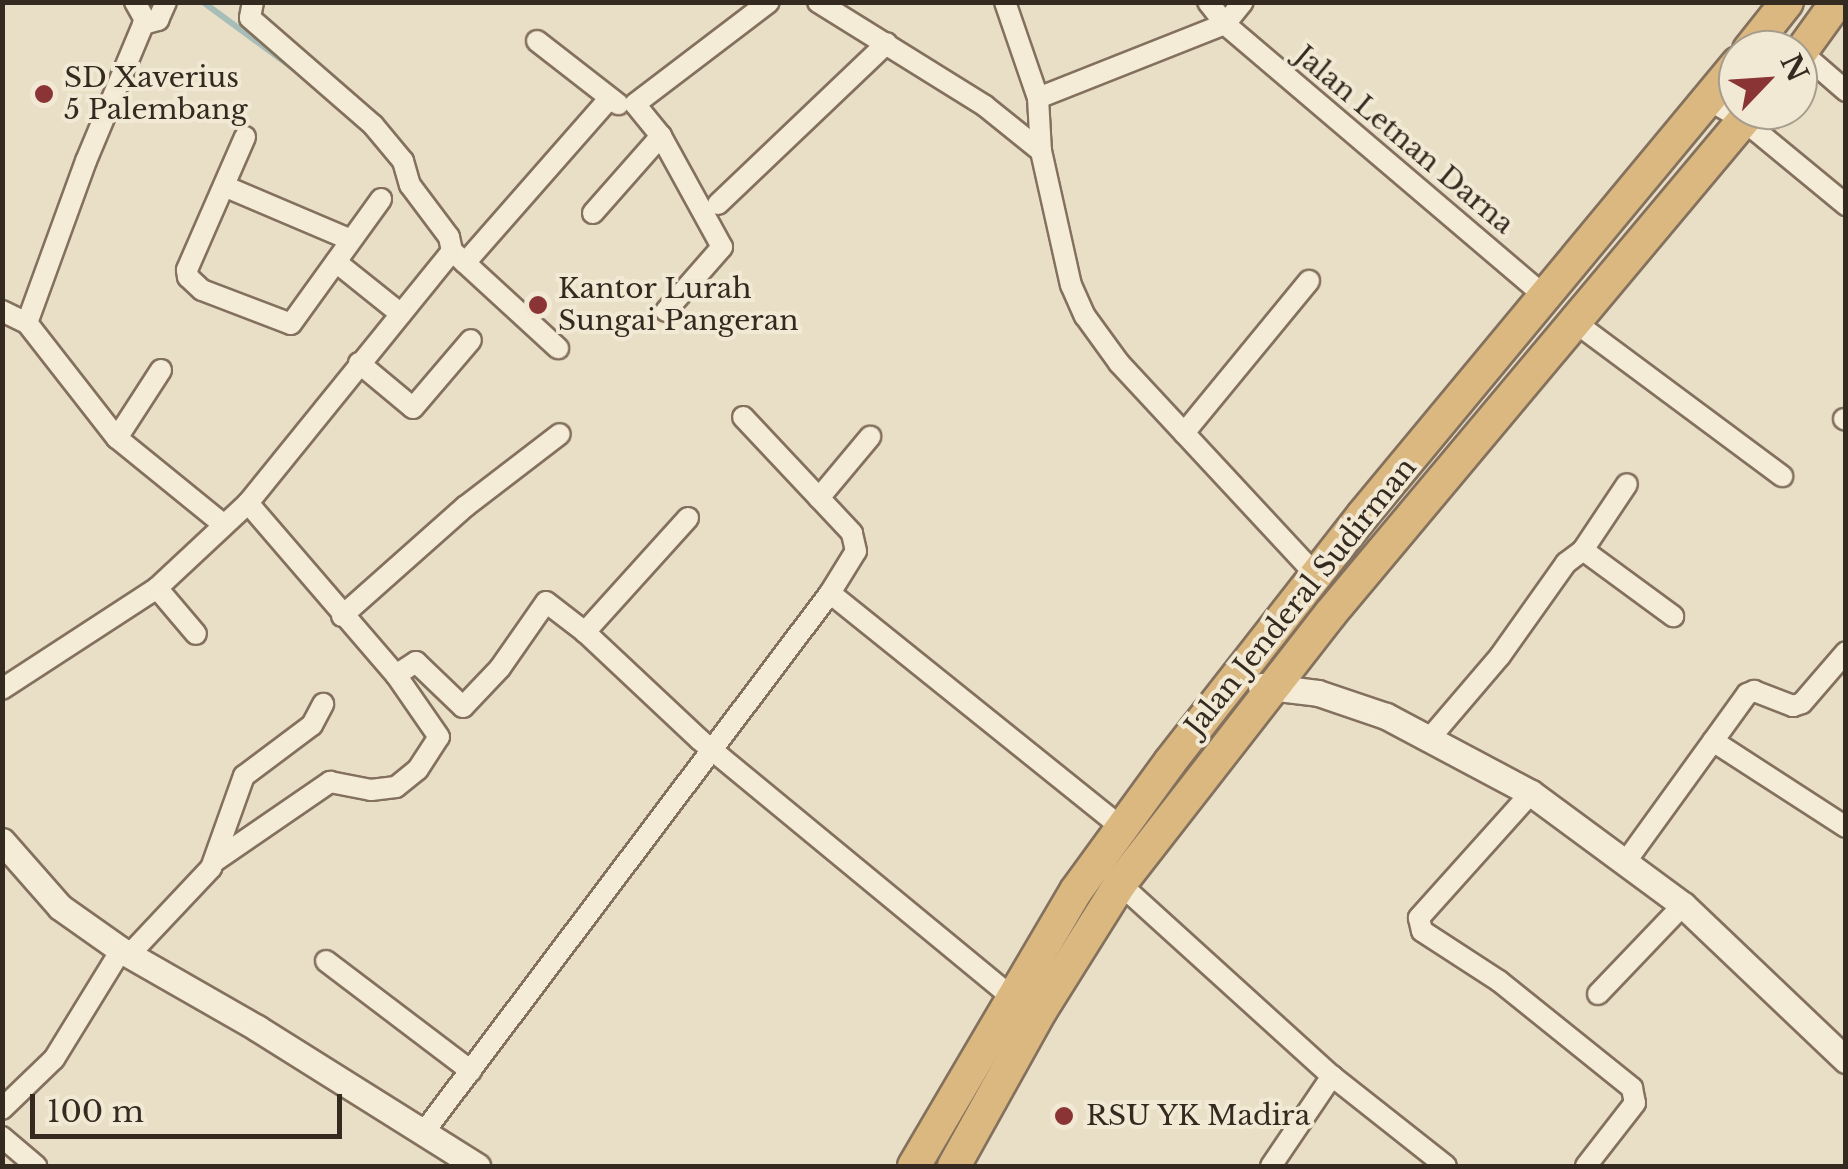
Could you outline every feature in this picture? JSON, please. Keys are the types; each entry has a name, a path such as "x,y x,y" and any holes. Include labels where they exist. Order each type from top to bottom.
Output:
{"highway":[{"path":"1765,30 1787,2"},
{"path":"1817,30 1836,2"},
{"name":"Jalan Jenderal Sudirman","path":"914,1166 1011,996 1122,828 1316,575 1718,89"},
{"name":"Jalan Jenderal Sudirman","path":"954,1166 1041,1010 1120,884 1273,688 1735,130"},
{"path":"1547,298 1576,323"}],"street":[{"path":"26,323 86,162 144,24 144,12 135,2"},
{"path":"144,24 158,20 166,2"},
{"path":"253,2 252,20 372,125 450,236 459,257 558,348"},
{"path":"635,104 769,2"},
{"path":"818,2 1019,129 1042,151"},
{"path":"1005,2 1038,98 1042,151 1071,286 1085,316 1119,362 1316,575"},
{"name":"Jalan Letnan Darna","path":"1208,2 1225,24 1547,298"},
{"path":"1038,98 1225,24 1243,2"},
{"path":"537,41 609,99 635,104 660,136 722,247 666,311"},
{"path":"718,204 887,43"},
{"path":"1818,68 1846,91"},
{"path":"2,688 157,588 248,503 402,314 609,99"},
{"path":"1709,100 1718,104"},
{"path":"1764,130 1846,205"},
{"path":"593,214 660,136"},
{"path":"245,137 187,270 192,283 287,325 294,321 381,199"},
{"path":"224,186 351,240"},
{"path":"336,262 402,314"},
{"path":"1184,433 1308,281"},
{"path":"2,311 26,323 117,438 222,524"},
{"path":"1576,323 1782,476"},
{"path":"359,363 415,408 470,340"},
{"path":"117,438 161,370"},
{"path":"424,1132 830,593 856,551 852,533 743,417"},
{"path":"342,616 466,506 560,434"},
{"path":"819,498 870,438"},
{"path":"1430,738 1500,656 1566,562 1582,550 1627,484"},
{"path":"2,1110 54,1059 125,952 215,861 330,782 382,790 402,782 418,768 439,737 396,675 248,503"},
{"path":"586,632 688,518"},
{"path":"1582,550 1673,616"},
{"path":"157,588 196,634"},
{"path":"830,593 1122,828"},
{"path":"396,675 416,662 463,707 500,668 544,603 550,602 711,750 1011,996"},
{"path":"1627,860 1747,694 1754,691 1793,706 1802,703 1846,652"},
{"path":"1231,682 1318,693 1386,716 1531,793 1684,905 1846,1060"},
{"path":"215,861 244,776 312,725 323,704"},
{"path":"1712,741 1846,827"},
{"path":"1531,793 1419,918 1422,931 1498,981 1632,1088 1635,1103 1586,1166"},
{"path":"2,840 52,900 125,952 478,1166"},
{"path":"1120,884 1332,1076 1446,1166"},
{"path":"1598,994 1684,905"},
{"path":"326,961 470,1071"},
{"path":"1271,1166 1332,1076"},
{"path":"2,1137 36,1166"}],"waterway":[{"path":"203,2 293,68"}],"place":[{"name":"SD Xaverius 5 Palembang","path":"44,94"},
{"name":"Kantor Lurah Sungai Pangeran","path":"538,305"},
{"name":"RSU YK Madira","path":"1064,1116"}]}
